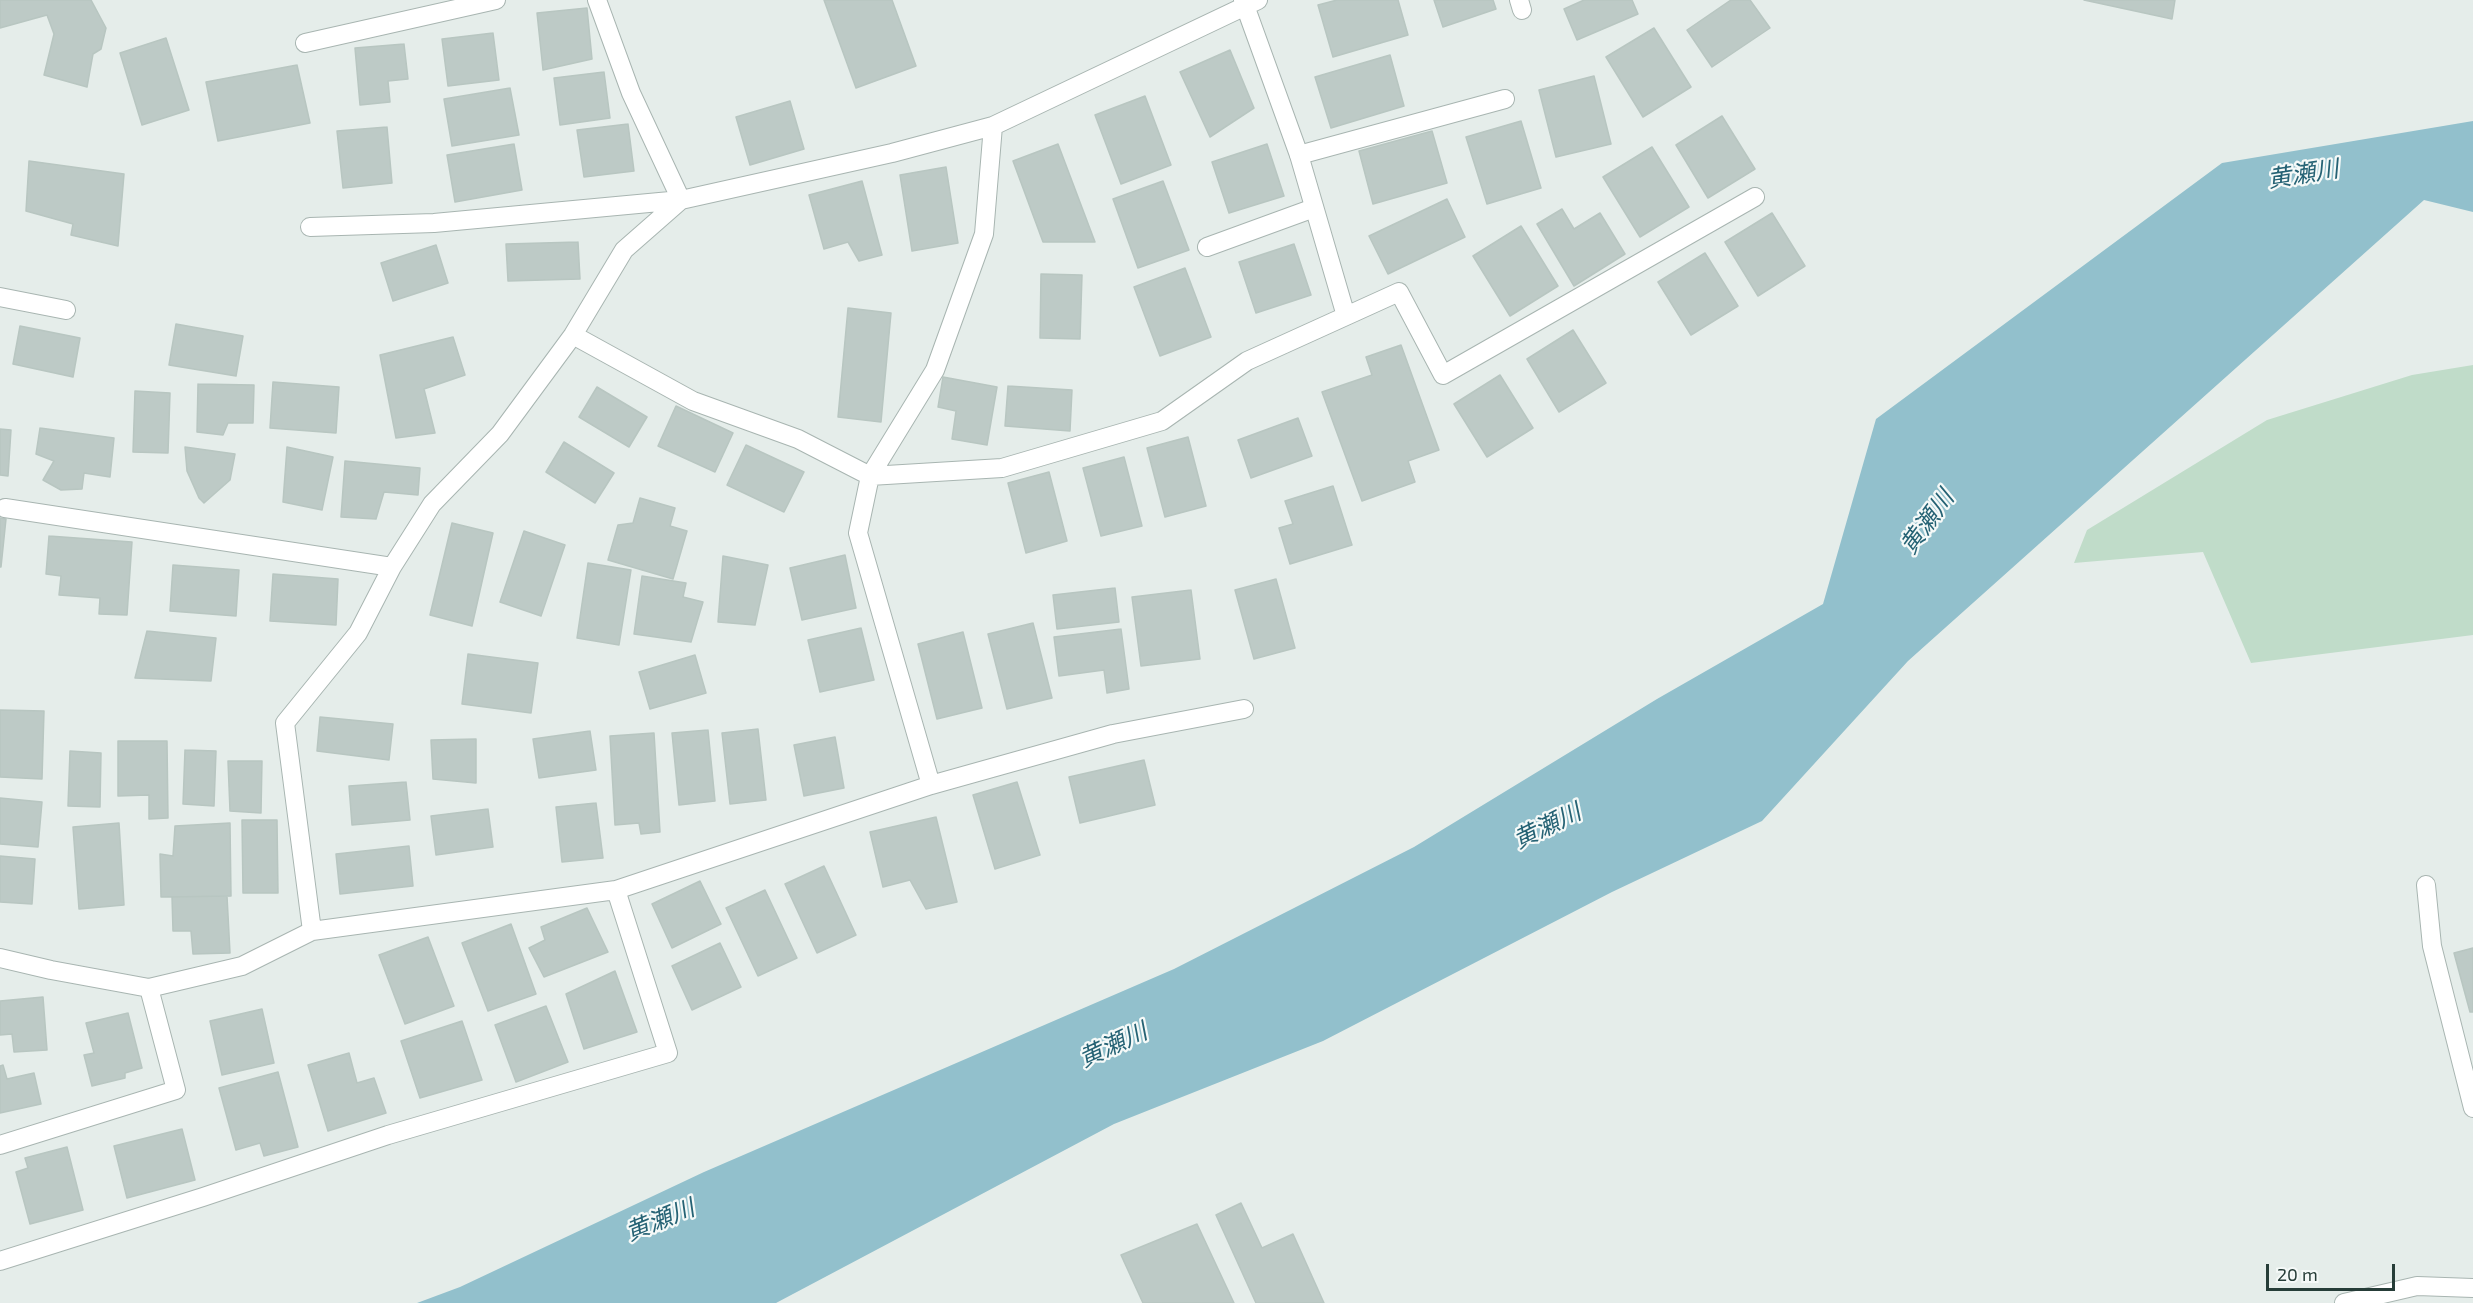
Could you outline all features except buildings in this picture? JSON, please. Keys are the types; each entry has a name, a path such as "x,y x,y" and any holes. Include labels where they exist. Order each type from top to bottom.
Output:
{"street":[{"path":"305,43 496,0"},
{"path":"597,0 631,93 681,200"},
{"path":"310,227 434,223 681,200 892,153 993,126 1249,2 1299,155 1346,316"},
{"path":"1299,155 1505,99"},
{"path":"932,785 858,533 870,476 935,370 984,234 993,126"},
{"path":"573,335 693,401 798,439 870,476 1002,468 1162,421 1247,361 1399,292 1443,375 1755,196"},
{"path":"312,931 285,723 358,633 392,567 432,504 500,434 573,335 624,250 681,200"},
{"path":"1208,247 1314,208"},
{"path":"0,297 66,310"},
{"path":"5,508 392,567"},
{"path":"0,958 148,988 242,966 312,931 616,890 932,785 1113,734 1244,709"},
{"path":"2426,885 2432,946 2473,1108"},
{"path":"0,1261 388,1136 668,1053 616,890"},
{"path":"0,1145 176,1090 148,988"},
{"path":"2344,1303 2418,1286 2473,1288"}],"green space":[{"path":"2473,365 2473,635 2251,663 2203,552 2074,563 2087,530 2267,420 2412,375"}],"water":[{"name":"黄瀬川","path":"2473,121 2473,212 2424,200 1908,661 1762,821 1612,892 1323,1041 1114,1124 776,1303 417,1303 460,1287 704,1172 1174,969 1414,847 1657,699 1823,604 1876,419 2222,163"}]}
